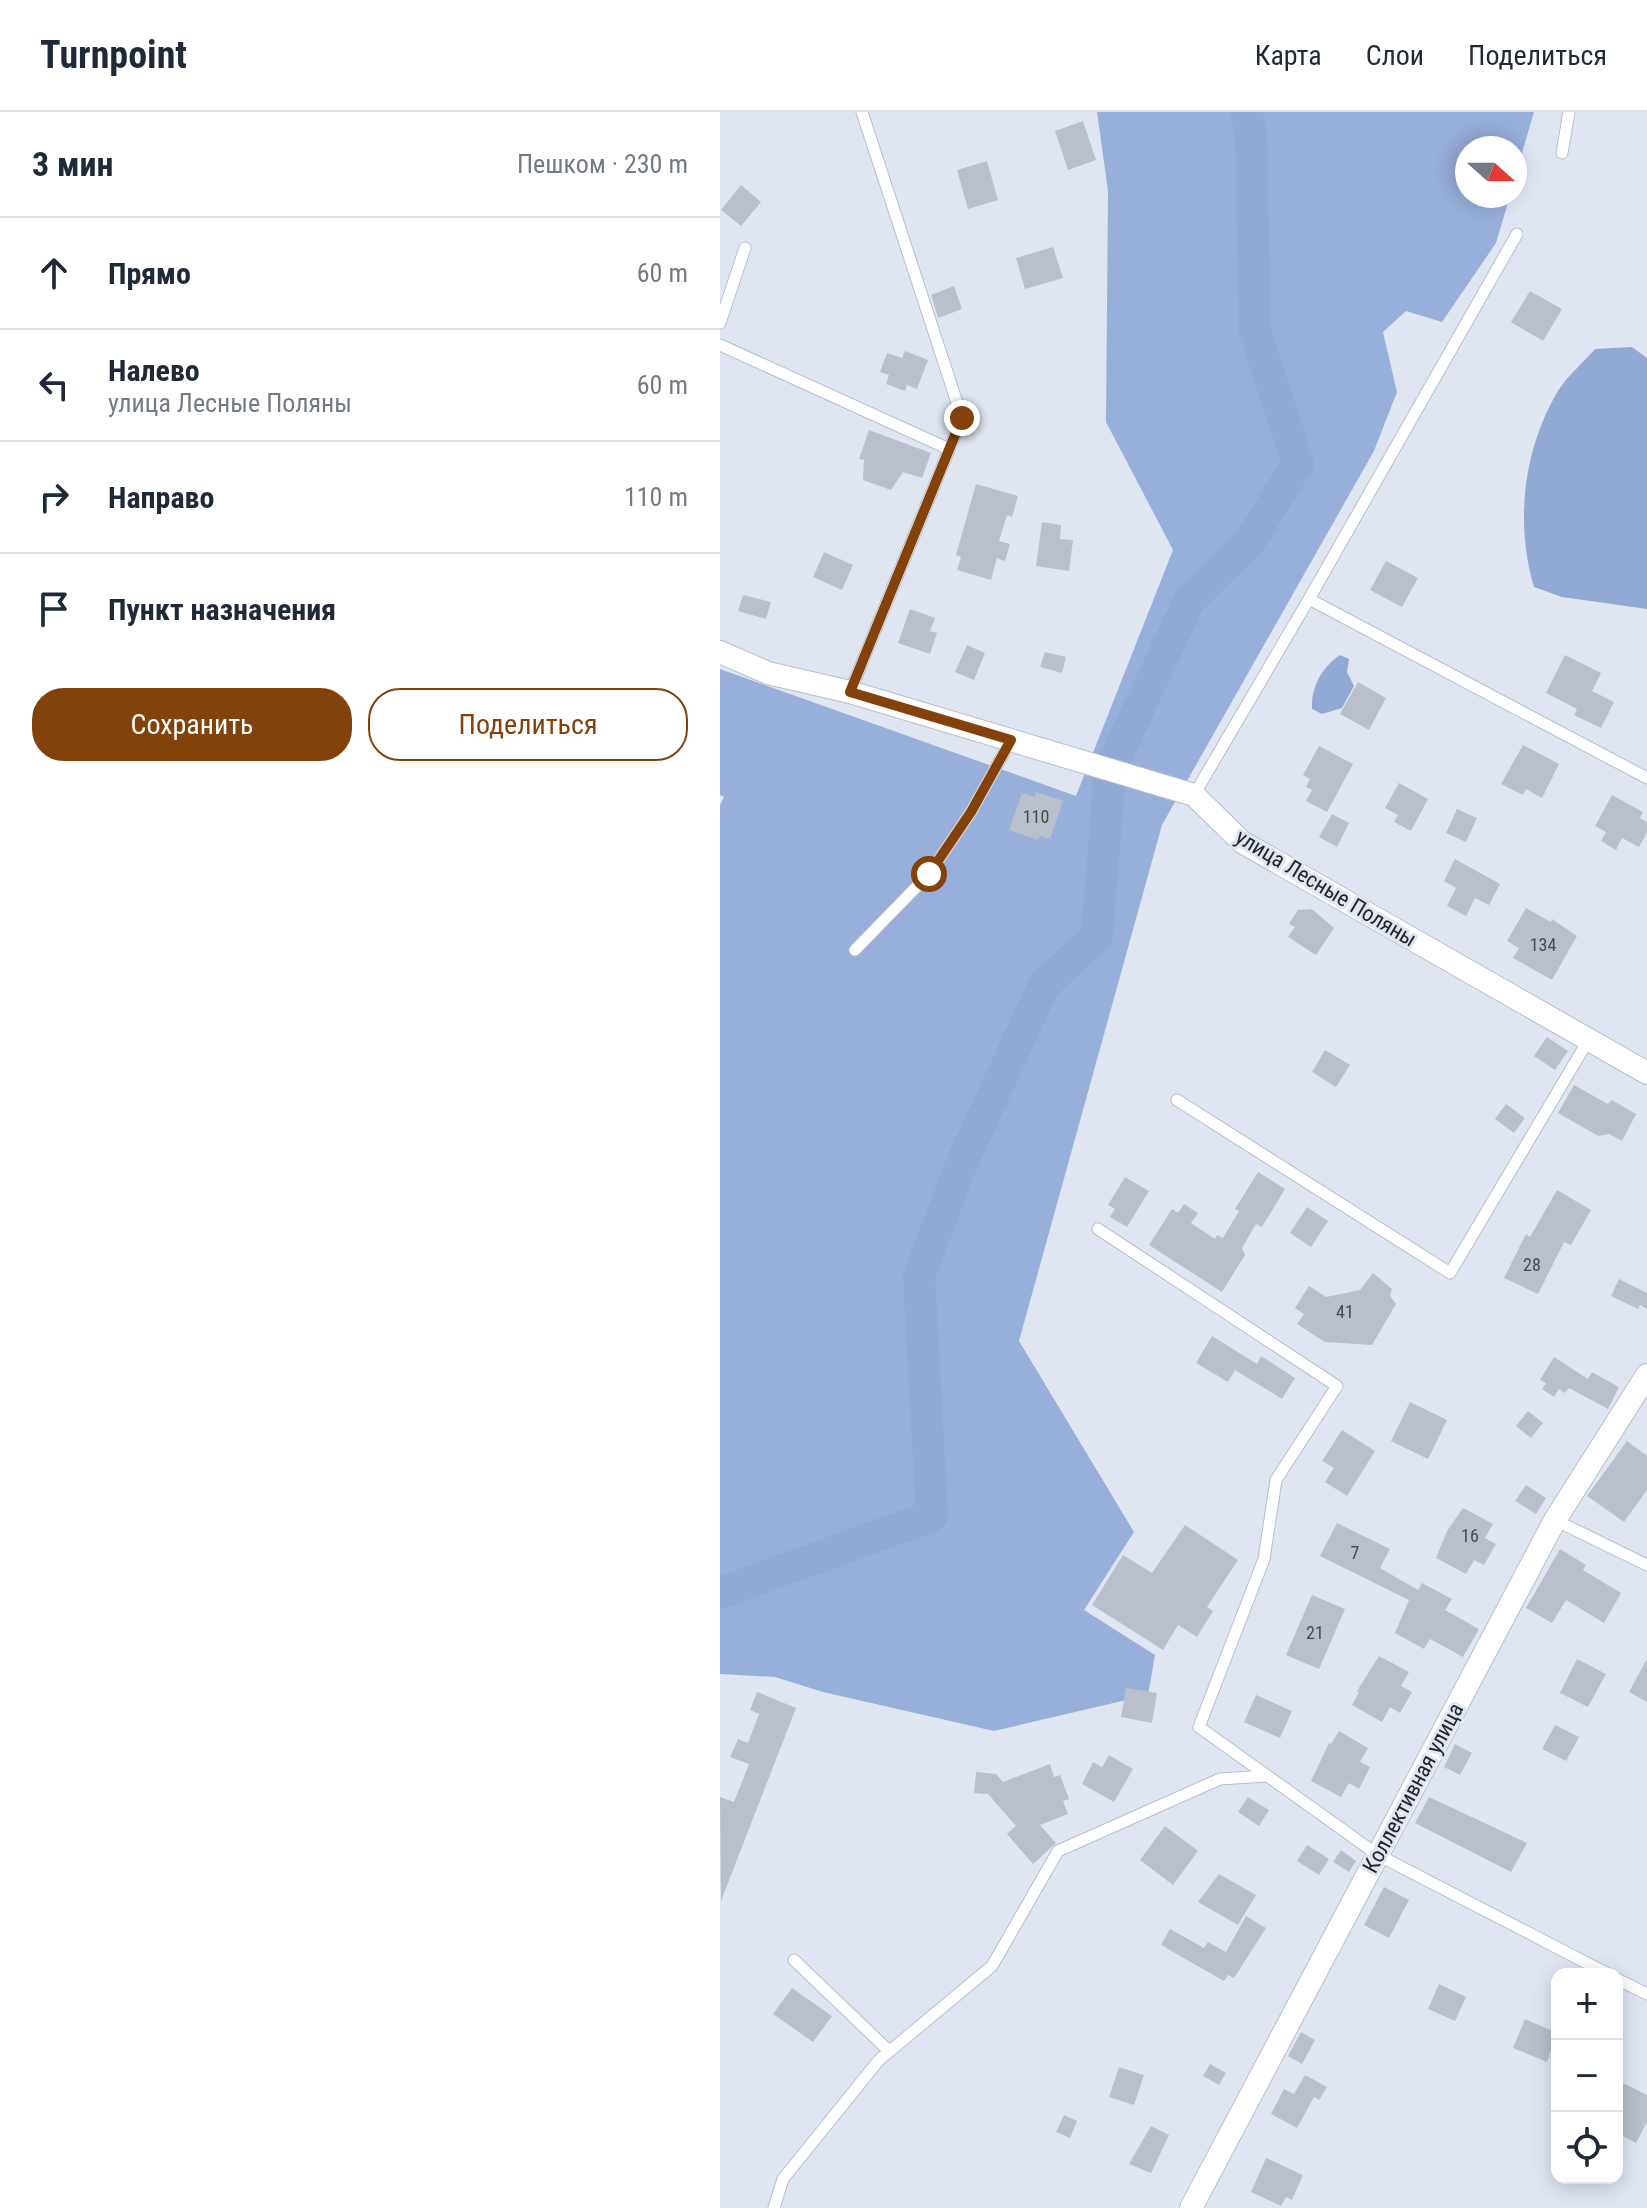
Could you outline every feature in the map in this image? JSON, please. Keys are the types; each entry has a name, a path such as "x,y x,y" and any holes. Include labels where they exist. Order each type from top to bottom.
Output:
{"street":[{"name":"улица Лесные Поляны","path":"720,652 768,673 850,692 1194,795 1242,842 1647,1073"},
{"name":"Коллективная улица","path":"1191,2208 1555,1520 1647,1375"}],"lane":[{"path":"850,692 962,418 862,112"},
{"path":"1562,153 1569,112"},
{"path":"1194,795 1517,234"},
{"path":"720,323 745,248"},
{"path":"720,345 949,449"},
{"path":"1309,599 1647,778"},
{"path":"855,950 929,874 971,812 1011,740"},
{"path":"1177,1100 1450,1273 1589,1039"},
{"path":"1098,1229 1337,1386 1276,1480 1264,1559 1199,1727 1378,1855 1596,1968"},
{"path":"1555,1520 1647,1565"},
{"path":"774,2208 783,2179 889,2051 992,1966 1058,1851 1220,1779 1267,1776"},
{"path":"794,1960 889,2051"},
{"path":"1623,1982 1647,1994"}],"shaded area":[{"path":"1097,112 1534,112 1527,136 1455,136 1455,208 1506,208 1496,243 1442,322 1406,311 1383,332 1397,392 1374,451 1162,825 1019,1341 1134,1532 1084,1610 1155,1655 1148,1695 994,1731 823,1692 775,1677 720,1674 720,805 724,797 720,795 720,669 1076,796 1173,550 1106,422 1108,191"},
{"path":"1632,347 1647,358 1647,609 1562,597 1534,587 1525,538 1524,512 1530,462 1546,414 1558,391 1595,349"},
{"path":"1340,655 1349,659 1347,672 1354,686 1342,708 1322,714 1312,709 1316,685 1323,672"}],"building":[{"path":"1083,121 1096,160 1068,170 1055,131"},
{"path":"987,161 998,200 968,209 957,170"},
{"path":"741,185 761,202 741,226 721,210"},
{"path":"1053,247 1063,278 1025,289 1016,258"},
{"path":"954,286 962,309 938,318 931,295"},
{"path":"1530,291 1562,309 1543,341 1511,322"},
{"path":"905,351 928,360 917,389 907,385 905,391 886,384 889,375 880,372 887,353 902,358"},
{"path":"869,430 931,453 922,478 903,472 891,490 863,480 864,460 859,459"},
{"path":"976,484 1018,496 1012,517 1007,515 999,541 1010,544 1005,561 997,558 991,580 957,570 961,557 956,555"},
{"path":"1042,522 1061,525 1060,539 1073,540 1069,571 1036,566"},
{"path":"824,552 853,565 842,590 813,577"},
{"path":"1386,561 1418,578 1402,607 1370,590"},
{"path":"743,595 771,602 766,619 738,611"},
{"path":"910,609 935,618 930,631 937,633 930,654 898,643"},
{"path":"967,645 985,653 974,680 955,672"},
{"path":"1045,652 1066,657 1062,673 1040,667"},
{"path":"1565,655 1601,673 1592,691 1614,702 1601,728 1574,715 1577,709 1546,693"},
{"path":"1358,682 1386,698 1369,730 1340,714"},
{"path":"1523,745 1559,764 1542,798 1526,789 1523,795 1501,784"},
{"path":"1319,746 1353,764 1327,812 1306,801 1312,790 1306,787 1310,779 1303,775"},
{"path":"1399,783 1428,799 1411,831 1394,822 1398,815 1385,808"},
{"path":"1036,792 1063,801 1050,839 1040,836 1038,840 1009,830 1022,793 1035,797"},
{"path":"1612,795 1643,812 1640,818 1647,822 1647,832 1639,847 1622,838 1616,850 1601,841 1606,832 1595,826"},
{"path":"1457,809 1477,818 1466,842 1446,833"},
{"path":"1332,814 1349,823 1337,847 1319,837"},
{"path":"1455,859 1500,884 1489,905 1475,898 1466,916 1447,906 1456,888 1444,881"},
{"path":"1526,908 1551,922 1552,919 1577,936 1552,980 1513,958 1519,948 1507,941"},
{"path":"1312,909 1334,928 1316,955 1288,937 1295,927 1289,924 1298,910"},
{"path":"1547,1037 1568,1051 1555,1070 1534,1056"},
{"path":"1325,1050 1350,1065 1336,1087 1312,1072"},
{"path":"1574,1085 1608,1104 1612,1100 1636,1114 1622,1141 1609,1134 1598,1136 1558,1113"},
{"path":"1506,1104 1525,1118 1514,1133 1495,1119"},
{"path":"1258,1172 1285,1189 1262,1227 1256,1224 1242,1248 1245,1255 1222,1292 1149,1245 1172,1209 1178,1213 1184,1204 1198,1213 1191,1223 1215,1239 1217,1235 1223,1238 1239,1211 1235,1209"},
{"path":"1125,1177 1149,1191 1127,1227 1110,1217 1115,1209 1108,1205"},
{"path":"1557,1190 1591,1210 1571,1245 1564,1242 1538,1294 1504,1278 1526,1234 1530,1237"},
{"path":"1307,1207 1328,1221 1311,1247 1290,1233"},
{"path":"1373,1273 1392,1289 1390,1296 1396,1304 1372,1345 1325,1342 1297,1324 1304,1314 1295,1308 1309,1286 1326,1297 1360,1290"},
{"path":"1619,1279 1647,1293 1647,1309 1640,1305 1638,1309 1611,1296"},
{"path":"1212,1336 1257,1364 1261,1356 1295,1378 1282,1399 1235,1370 1228,1382 1196,1363"},
{"path":"1554,1357 1588,1379 1592,1372 1619,1387 1608,1409 1569,1388 1565,1393 1559,1389 1554,1397 1542,1389 1546,1383 1540,1380"},
{"path":"1410,1402 1447,1420 1428,1459 1391,1441"},
{"path":"1528,1411 1543,1423 1531,1438 1516,1426"},
{"path":"1342,1430 1375,1451 1347,1496 1325,1482 1334,1468 1322,1461"},
{"path":"1627,1441 1647,1456 1647,1490 1624,1522 1587,1496"},
{"path":"1526,1485 1546,1498 1536,1514 1515,1501"},
{"path":"1463,1508 1493,1524 1485,1538 1496,1544 1484,1565 1474,1560 1466,1574 1436,1558 1447,1531"},
{"path":"1337,1523 1390,1549 1380,1568 1418,1590 1422,1583 1452,1599 1445,1610 1479,1629 1463,1657 1430,1639 1424,1649 1395,1633 1409,1600 1320,1556"},
{"path":"1185,1525 1238,1560 1207,1607 1213,1611 1197,1637 1178,1625 1163,1650 1092,1605 1123,1555 1152,1573"},
{"path":"1560,1549 1586,1565 1583,1570 1621,1593 1604,1623 1566,1600 1552,1623 1526,1608"},
{"path":"1312,1595 1345,1609 1319,1669 1286,1655"},
{"path":"1379,1656 1409,1672 1401,1686 1412,1692 1400,1713 1390,1707 1382,1722 1352,1705"},
{"path":"1577,1659 1606,1674 1588,1707 1560,1693"},
{"path":"1647,1659 1647,1702 1629,1692"},
{"path":"1126,1688 1157,1693 1152,1723 1121,1717"},
{"path":"757,1692 796,1708 721,1901 720,1797 734,1802 749,1764 730,1757 738,1739 748,1743 759,1714 750,1710"},
{"path":"1256,1695 1292,1711 1280,1738 1244,1722"},
{"path":"1555,1725 1579,1737 1566,1761 1542,1749"},
{"path":"1339,1731 1368,1748 1360,1762 1370,1767 1359,1789 1349,1783 1341,1797 1311,1781 1329,1743"},
{"path":"1455,1744 1472,1753 1460,1775 1444,1767"},
{"path":"1109,1755 1133,1769 1114,1802 1082,1784 1093,1762 1102,1767"},
{"path":"1050,1764 1054,1777 1060,1775 1069,1799 1063,1801 1068,1814 1040,1825 1056,1843 1033,1864 1007,1834 1016,1826 988,1794 974,1793 976,1772 996,1774 1003,1782"},
{"path":"1248,1797 1269,1810 1259,1826 1238,1812"},
{"path":"1429,1797 1527,1843 1511,1872 1415,1823"},
{"path":"1165,1826 1198,1851 1173,1885 1140,1860"},
{"path":"1307,1845 1329,1859 1319,1875 1297,1861"},
{"path":"1341,1850 1356,1861 1349,1872 1333,1862"},
{"path":"1219,1874 1256,1895 1238,1925 1198,1902"},
{"path":"1384,1887 1409,1900 1389,1938 1364,1925"},
{"path":"1246,1916 1266,1928 1234,1978 1228,1975 1224,1981 1161,1945 1170,1929 1204,1948 1208,1942 1226,1952"},
{"path":"1439,1984 1466,1997 1455,2021 1428,2009"},
{"path":"792,1988 832,2016 813,2042 773,2014"},
{"path":"1525,2019 1551,2030 1551,2050 1547,2062 1513,2048"},
{"path":"1301,2032 1315,2040 1302,2064 1288,2056"},
{"path":"1210,2064 1226,2073 1219,2085 1203,2076"},
{"path":"1119,2067 1144,2075 1134,2105 1109,2097"},
{"path":"1305,2075 1327,2087 1319,2100 1314,2097 1297,2128 1271,2114 1284,2089 1294,2094"},
{"path":"1623,2083 1647,2095 1647,2122 1636,2143 1623,2136"},
{"path":"1064,2115 1077,2121 1070,2138 1056,2132"},
{"path":"1151,2126 1169,2135 1151,2173 1129,2164"},
{"path":"1266,2158 1303,2175 1292,2200 1286,2197 1281,2206 1251,2192"}],"waterway":[{"path":"720,1593 932,1516 919,1276 962,1163 1044,985 1097,936 1110,770 1189,601 1251,540 1298,463 1255,332 1251,132 1246,112"}],"route":[{"path":"929,874 971,812 1011,740 850,692 962,418"}]}
